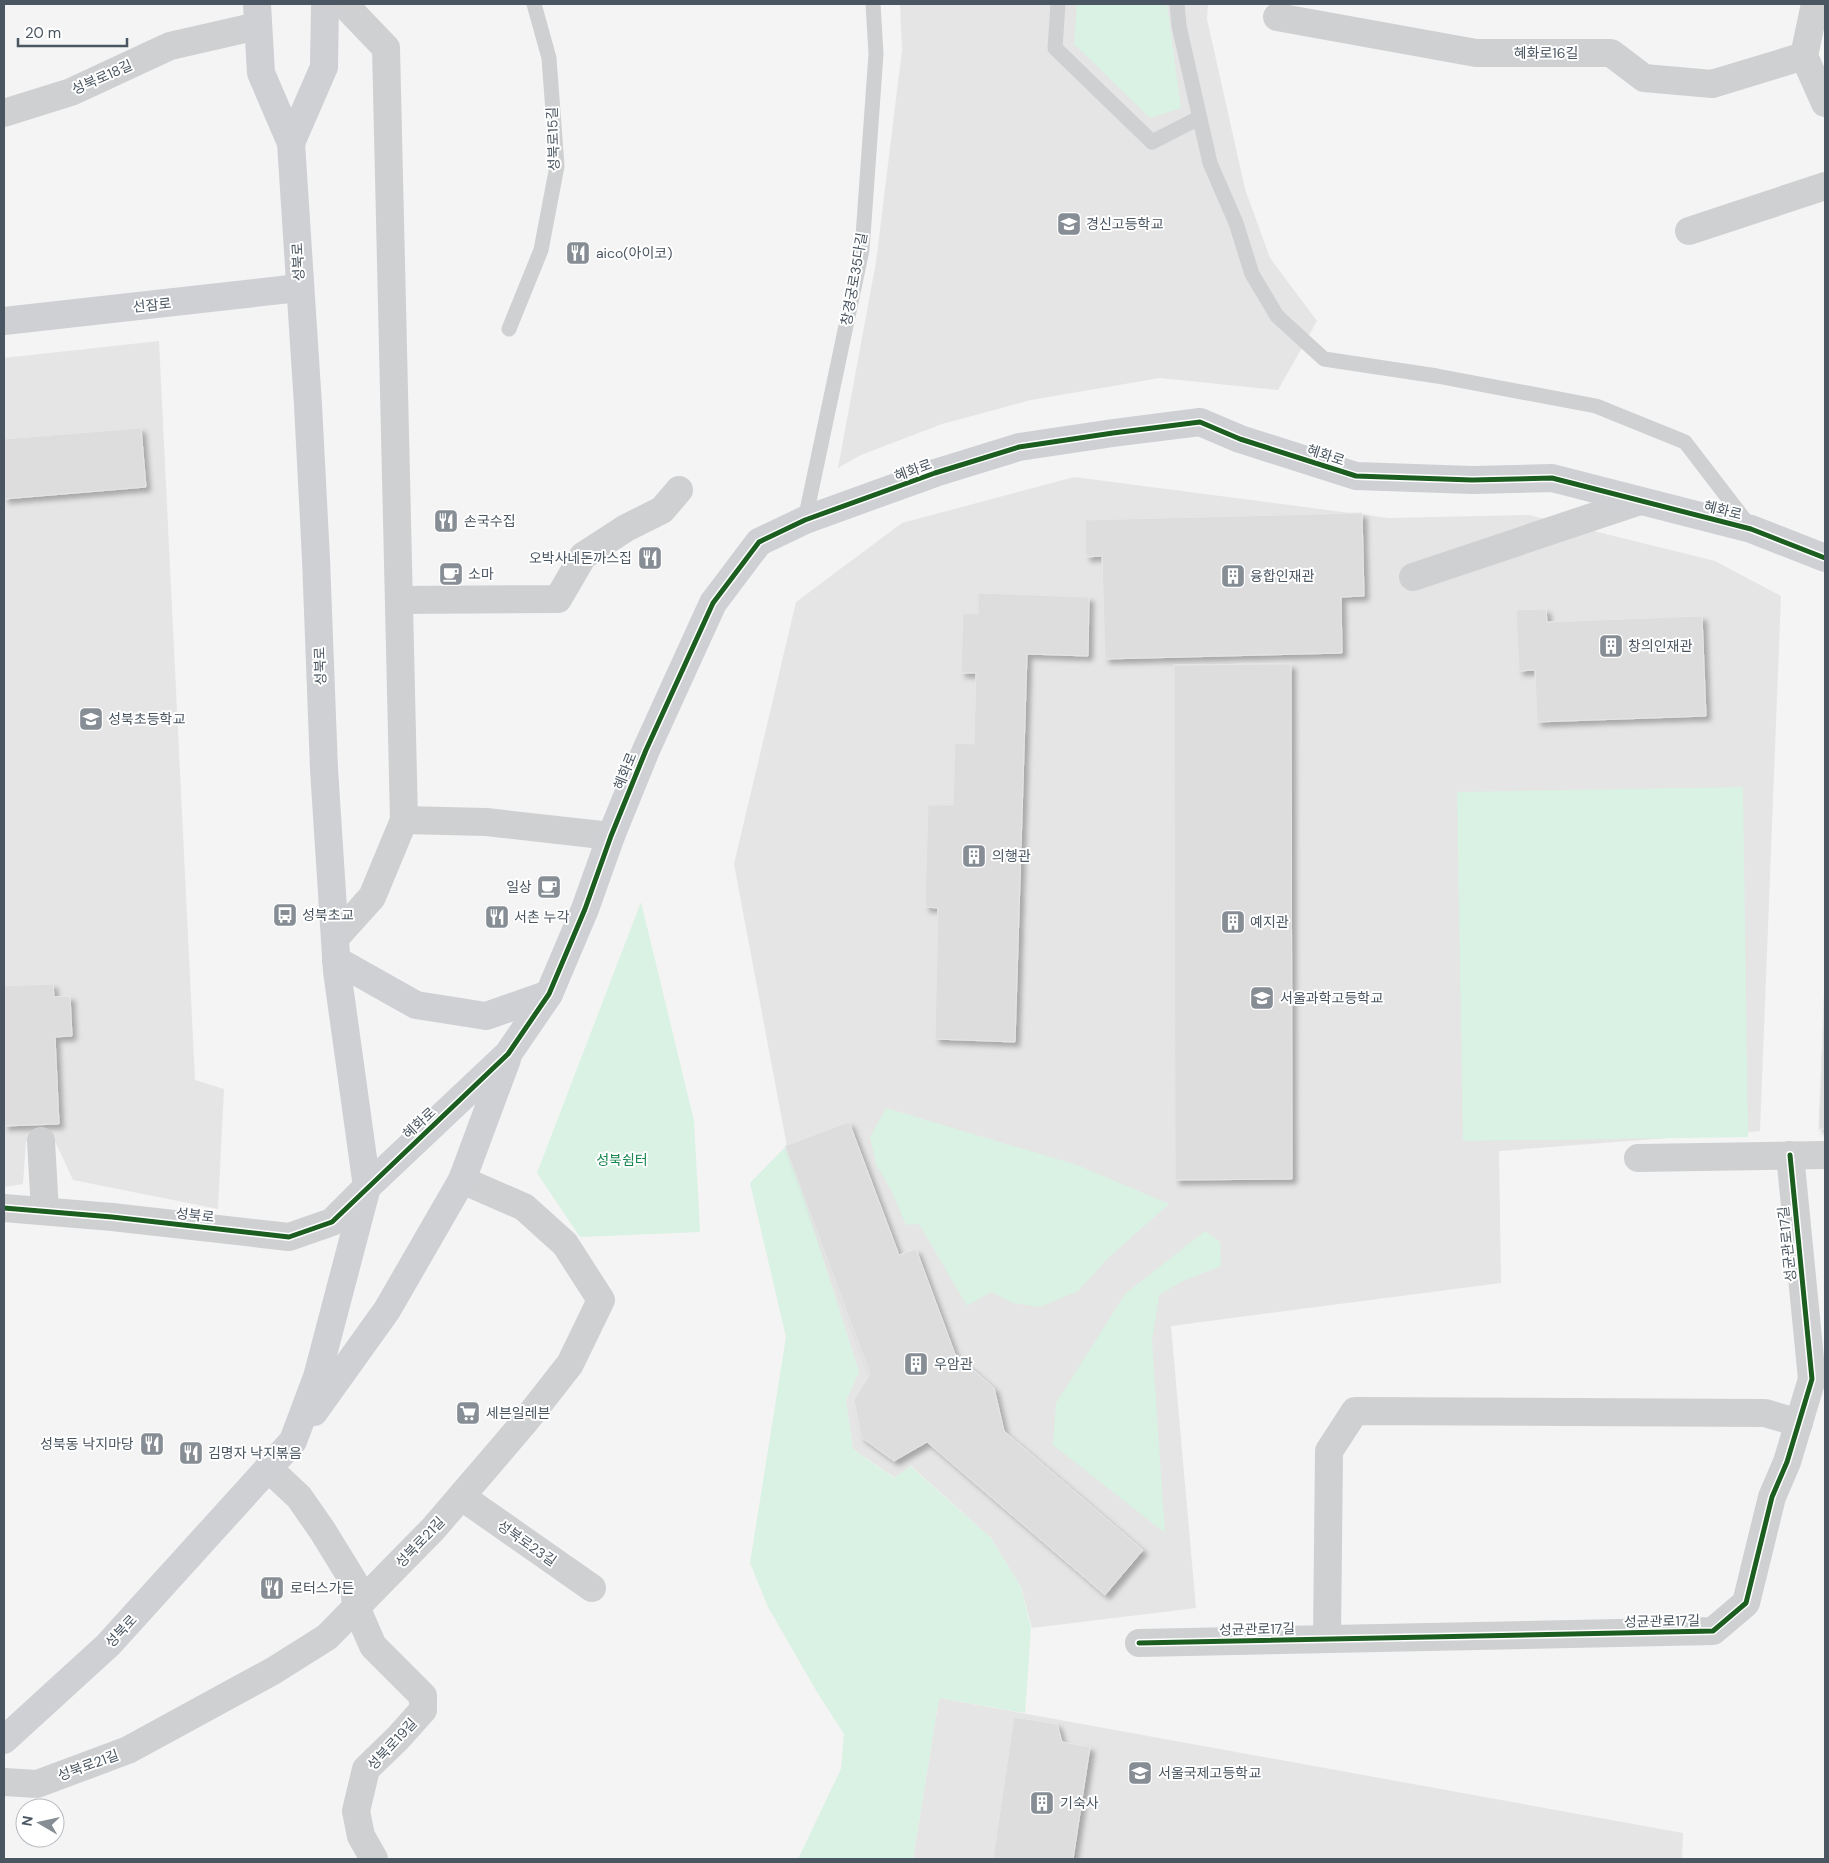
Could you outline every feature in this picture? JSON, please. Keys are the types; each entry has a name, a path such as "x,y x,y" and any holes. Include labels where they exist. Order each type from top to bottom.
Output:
{"street":[{"name":"성북로","path":"291,143 324,67 325,4"},
{"path":"344,4 386,48 404,820 372,897 335,949 416,1004 486,1016 549,994"},
{"path":"1814,4 1804,56 1825,103"},
{"name":"성북로","path":"4,1740 108,1645 293,1441 317,1377 367,1187 351,1083 335,949 324,769 308,405 291,143 261,73 258,15"},
{"name":"성북로18길","path":"4,113 71,92 170,46 258,15"},
{"name":"혜화로16길","path":"1278,17 1476,53 1611,53 1644,78 1712,84 1804,56"},
{"path":"1689,231 1825,186"},
{"name":"선잠로","path":"4,321 299,288"},
{"name":"혜화로","path":"367,1187 508,1054 549,994 585,909 611,836 646,750 713,603 759,542 805,520 935,473 1019,447 1200,422 1240,438 1356,476 1472,480 1552,478 1751,529 1825,558"},
{"path":"398,600 558,598 583,556 626,528 662,510 679,490"},
{"path":"1413,577 1640,501"},
{"path":"404,820 486,822 611,836"},
{"path":"293,1441 387,1310 462,1180 508,1054"},
{"path":"41,1141 45,1211"},
{"name":"성균관로17길","path":"1138,1643 1713,1631 1746,1603 1772,1497 1787,1462 1812,1379 1790,1155"},
{"path":"1638,1158 1825,1155"},
{"name":"성북로21길","path":"4,1782 37,1784 128,1750 273,1671 327,1637 462,1497 524,1424 570,1364 601,1300 565,1244 524,1207 462,1180"},
{"name":"성북로","path":"4,1208 289,1237 332,1222 367,1187"},
{"path":"1328,1639 1329,1451 1355,1411 1765,1413 1799,1423"},
{"name":"성북로19길","path":"268,1468 299,1497 354,1582 356,1607 373,1646 423,1696 423,1710 398,1738 366,1768 356,1811 360,1836 374,1859"},
{"name":"성북로23길","path":"462,1497 592,1588"}],"lane":[{"name":"성북로15길","path":"509,330 541,250 556,166 548,58 534,4"},
{"name":"창경궁로35다길","path":"805,520 862,250 876,54 873,4"},
{"path":"1058,4 1055,48 1152,142 1199,118"},
{"path":"1177,4 1199,118 1210,163 1236,223 1252,274 1277,316 1324,359 1437,376 1596,406 1685,442 1751,529"}],"shaded area":[{"name":"경신고등학교","path":"900,4 1208,4 1207,19 1245,189 1270,258 1317,321 1278,390 1160,378 1031,400 942,424 861,455 838,468 876,262 902,50"},
{"name":"성북초등학교","path":"159,341 195,1080 224,1089 218,1209 73,1180 54,1139 26,1141 23,1184 4,1187 4,358"},
{"name":"서울과학고등학교","path":"1074,477 1389,518 1529,515 1715,561 1781,596 1760,1131 1499,1151 1501,1283 1171,1326 1196,1608 1032,1628 1021,1587 991,1538 911,1466 895,1478 853,1449 846,1400 859,1372 788,1152 734,864 796,602 902,523"},
{"name":"서울국제고등학교","path":"939,1698 1683,1833 1682,1859 913,1859"}],"green space":[{"path":"1077,4 1167,4 1181,108 1150,118 1074,44"},
{"path":"1743,787 1748,1137 1463,1141 1457,792"},
{"name":"성북쉼터","path":"641,902 694,1121 700,1232 580,1237 537,1173"},
{"path":"886,1108 1077,1165 1169,1204 1108,1258 1078,1291 1040,1307 1013,1303 991,1292 967,1306 919,1224 906,1225 892,1192 876,1164 870,1137"},
{"path":"787,1145 859,1372 846,1400 853,1449 894,1478 910,1466 991,1538 1021,1587 1031,1628 1025,1713 939,1698 913,1859 798,1859 841,1769 844,1734 817,1692 768,1607 750,1563 786,1337 750,1183"},
{"path":"1205,1231 1220,1242 1221,1266 1183,1281 1159,1295 1152,1341 1165,1533 1053,1445 1056,1403 1125,1294"}],"building":[{"path":"141,428 146,487 4,499 4,439"},
{"name":"융합인재관","path":"1362,513 1364,596 1341,597 1342,653 1105,659 1102,556 1086,557 1085,520"},
{"name":"의행관","path":"978,593 1089,597 1088,656 1027,654 1015,1042 935,1039 938,908 925,907 928,805 953,805 955,743 974,744 976,673 961,673 963,613 978,614"},
{"name":"창의인재관","path":"1546,609 1547,622 1702,616 1706,716 1537,722 1535,670 1519,671 1516,610"},
{"name":"예지관","path":"1291,664 1292,1179 1175,1180 1174,665"},
{"path":"1825,977 1825,1129 1819,1129"},
{"path":"53,984 54,997 70,996 72,1036 55,1037 59,1124 4,1126 4,986"},
{"name":"우암관","path":"849,1122 899,1255 916,1249 955,1354 994,1388 1004,1431 1143,1550 1105,1595 927,1442 894,1461 861,1437 854,1400 870,1374 785,1146"},
{"name":"기숙사","path":"1014,1717 1057,1724 1062,1742 1090,1747 1073,1859 993,1859"}],"cycle path":[{"path":"4,1208 112,1217 289,1237 332,1222 508,1054 549,994 585,909 611,836 646,750 713,603 759,542 805,520 935,473 1019,447 1200,422 1240,439 1356,476 1472,480 1552,478 1751,529 1825,558"},
{"path":"1139,1643 1713,1631 1746,1603 1772,1497 1787,1462 1812,1379 1790,1155"}],"place":[{"name":"경신고등학교","path":"1069,224"},
{"name":"aico(아이코)","path":"578,253"},
{"name":"손국수집","path":"446,521"},
{"name":"오박사네돈까스집","path":"650,558"},
{"name":"소마","path":"451,574"},
{"name":"융합인재관","path":"1233,576"},
{"name":"창의인재관","path":"1611,646"},
{"name":"성북초등학교","path":"91,719"},
{"name":"의행관","path":"974,856"},
{"name":"일상","path":"549,887"},
{"name":"성북초교","path":"285,915"},
{"name":"서촌 누각","path":"497,917"},
{"name":"예지관","path":"1233,922"},
{"name":"서울과학고등학교","path":"1262,998"},
{"name":"우암관","path":"916,1364"},
{"name":"세븐일레븐","path":"468,1413"},
{"name":"성북동 낙지마당","path":"152,1444"},
{"name":"김명자 낙지볶음","path":"191,1453"},
{"name":"로터스가든","path":"272,1588"},
{"name":"서울국제고등학교","path":"1140,1773"},
{"name":"기숙사","path":"1042,1803"}]}
